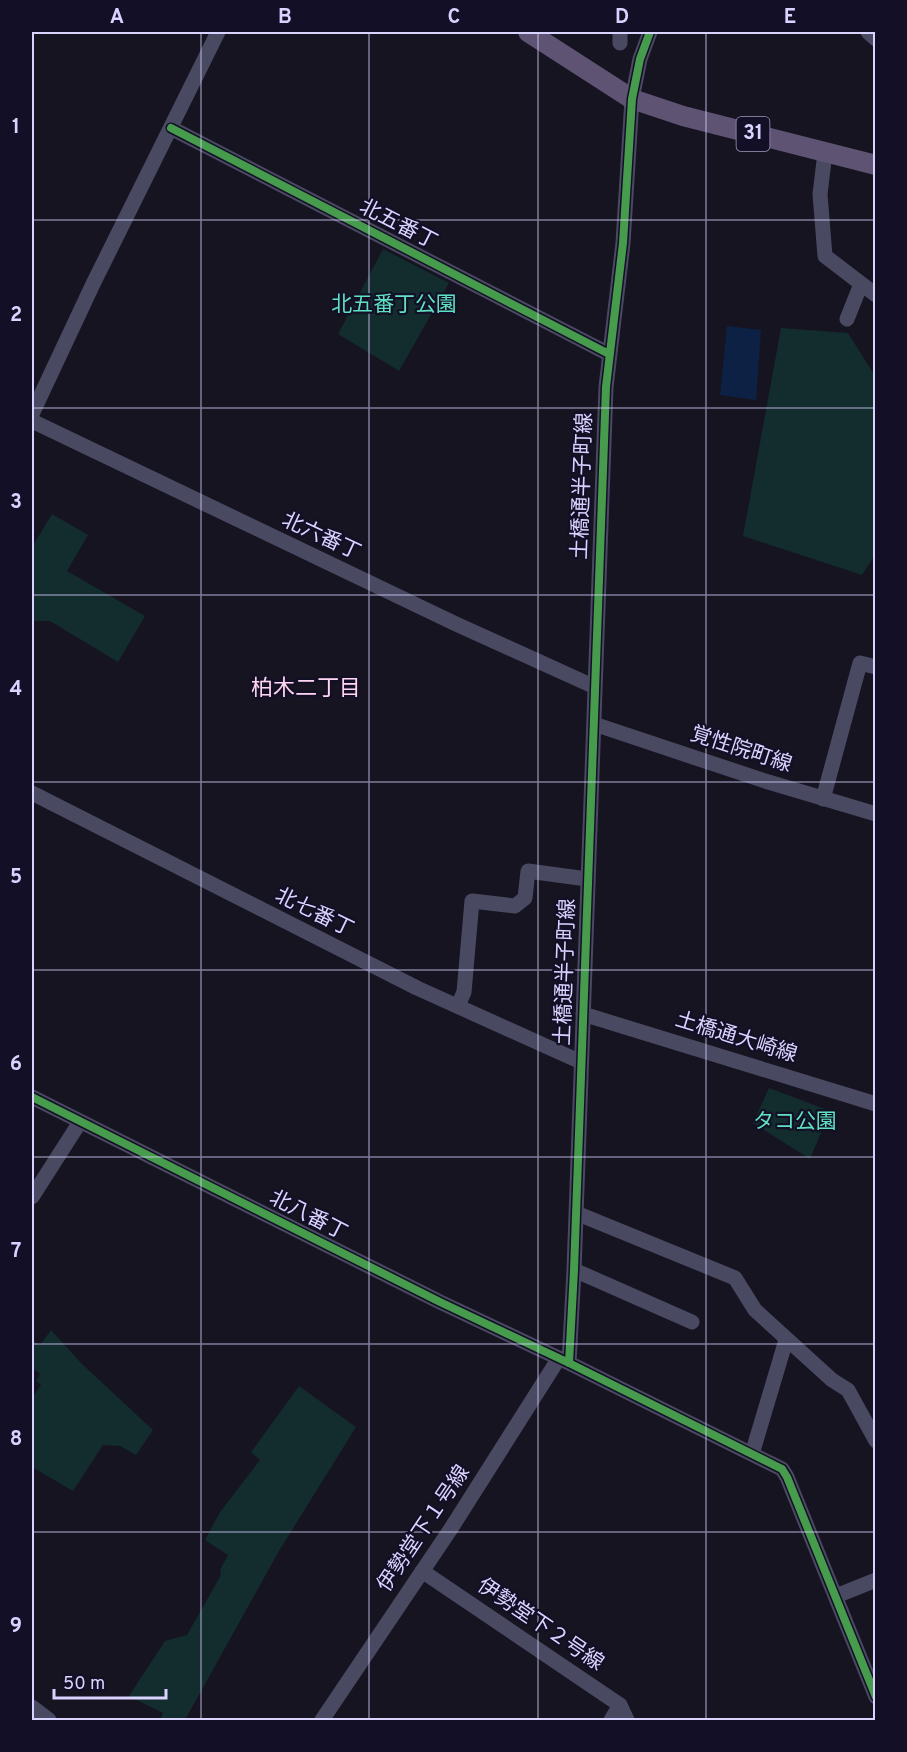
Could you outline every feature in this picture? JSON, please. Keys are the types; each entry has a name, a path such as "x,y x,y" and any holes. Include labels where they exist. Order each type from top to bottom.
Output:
{"main road":[{"name":"31","path":"528,32 632,99 683,116 876,165"}],"street":[{"path":"32,414 93,284 218,32"},
{"name":"土橋通半子町線","path":"564,1361 574,1270 602,448 609,354 623,243 632,99 640,59 650,32"},
{"path":"868,32 876,39"},
{"name":"北五番丁","path":"171,128 609,354"},
{"path":"825,153 820,195 825,256 876,295"},
{"path":"847,319 861,284"},
{"name":"北六番丁","path":"32,421 434,614 595,687"},
{"path":"823,799 860,663 876,667"},
{"name":"覚性院町線","path":"594,724 823,799 876,814"},
{"name":"北七番丁","path":"32,793 317,938 581,1062"},
{"path":"458,1006 464,992 472,902 515,906 525,898 528,871 587,879"},
{"name":"土橋通大崎線","path":"583,1014 876,1104"},
{"name":"北八番丁","path":"32,1097 440,1302 564,1361"},
{"path":"32,1197 80,1122"},
{"path":"576,1213 735,1278 755,1310 832,1380 848,1390 876,1441"},
{"path":"574,1270 692,1323"},
{"path":"752,1454 786,1340"},
{"path":"564,1361 782,1469 788,1477 876,1697"},
{"name":"伊勢堂下１号線","path":"322,1720 494,1461 564,1361"},
{"name":"伊勢堂下２号線","path":"422,1571 620,1705"},
{"path":"836,1596 876,1580"},
{"path":"611,1720 620,1705"},
{"path":"620,1705 627,1720"},
{"path":"32,1707 49,1720"}],"green space":[{"name":"北五番丁公園","path":"383,249 449,283 399,371 338,334"},
{"path":"781,328 848,333 875,376 875,555 862,575 743,536"},
{"path":"52,514 88,535 67,571 145,616 118,662 50,621 32,621 32,547"},
{"name":"タコ公園","path":"769,1088 830,1111 810,1159 753,1123"},
{"path":"51,1330 82,1364 153,1430 136,1455 120,1446 103,1445 73,1491 32,1467 32,1398 41,1385 36,1381 40,1374 32,1368 32,1340 40,1345"},
{"path":"299,1386 356,1427 279,1551 185,1720 160,1720 163,1713 129,1696 165,1641 187,1635 221,1575 220,1570 228,1555 205,1540 220,1512 260,1460 251,1452"}],"water":[{"path":"727,326 761,330 756,400 720,395"}],"cycle path":[{"path":"569,1363 606,387 623,243 632,99 640,59 650,32"},
{"path":"171,128 609,354"},
{"path":"32,1097 440,1302 782,1469 876,1697"}],"district":[{"name":"柏木二丁目","path":"306,689"}]}
